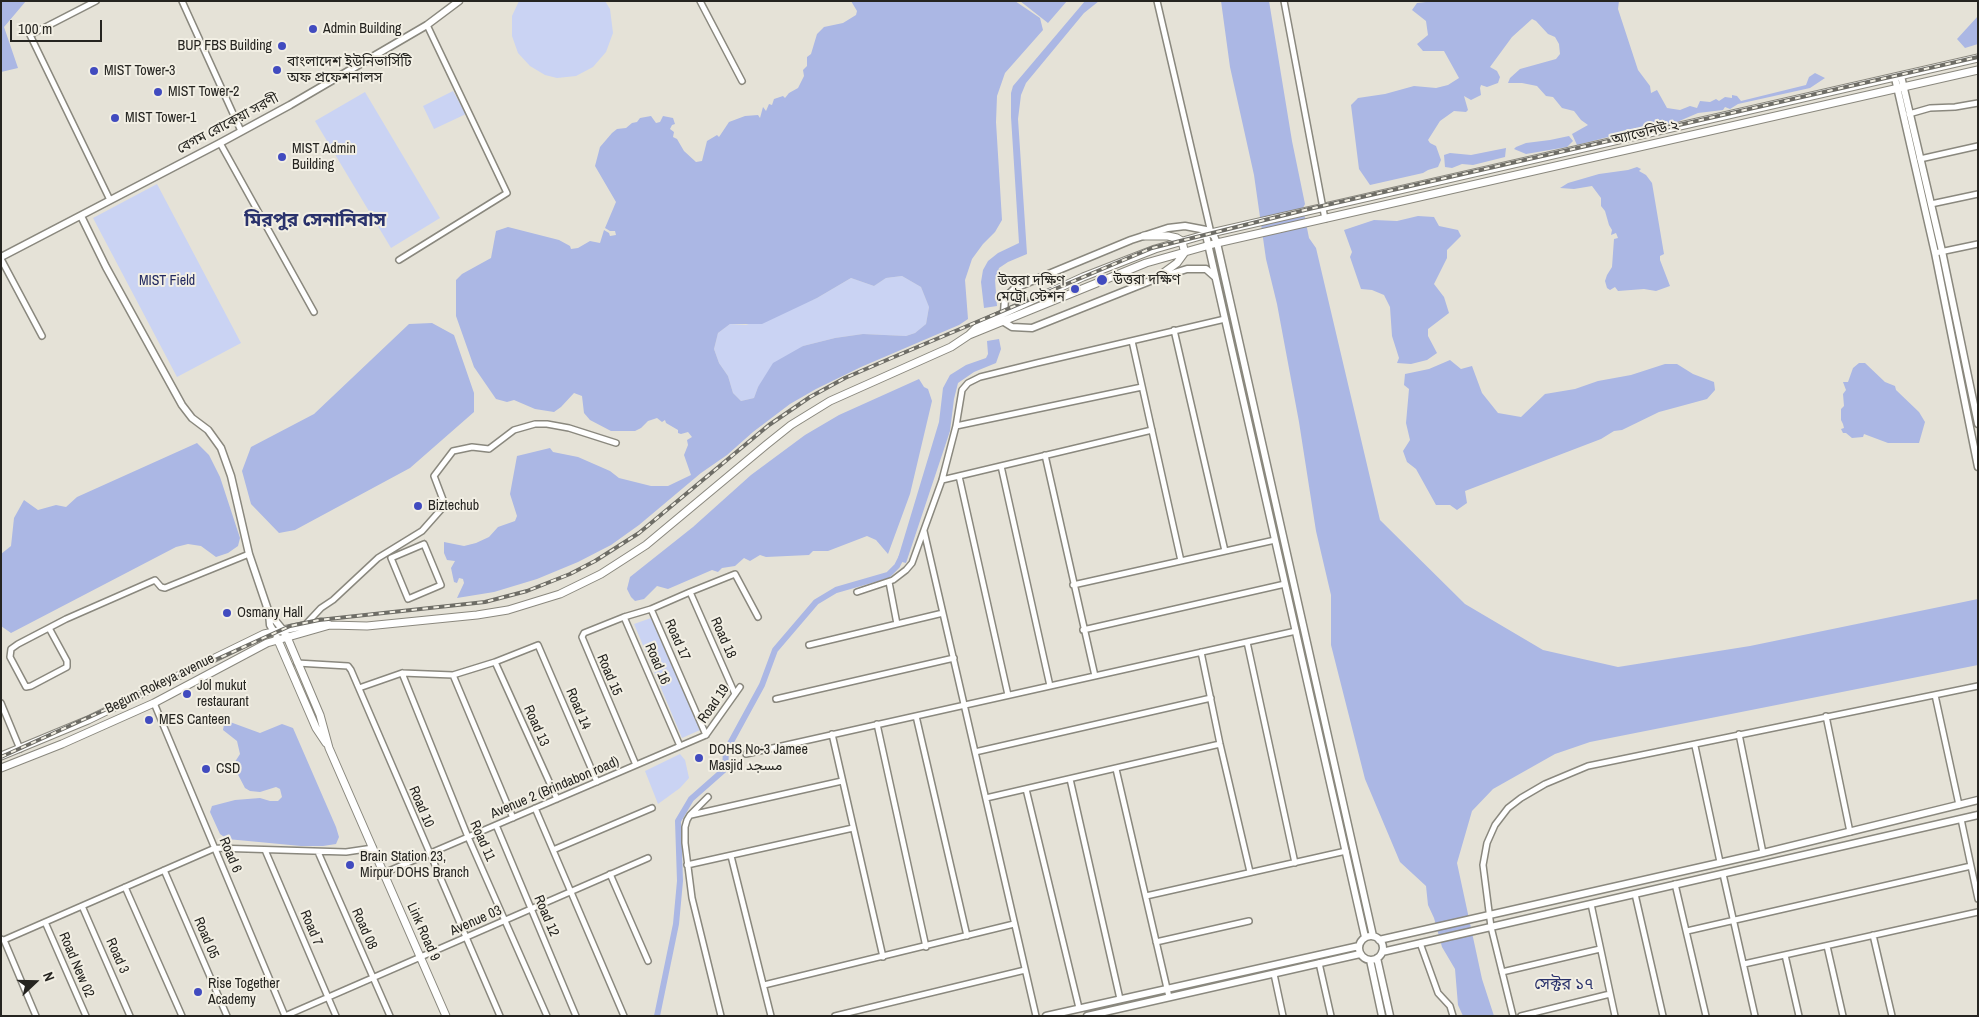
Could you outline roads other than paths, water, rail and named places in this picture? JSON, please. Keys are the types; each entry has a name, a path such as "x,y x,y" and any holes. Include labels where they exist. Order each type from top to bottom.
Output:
{"main road":[{"name":"অ্যাভেনিউ ২","path":"969,335 980,324 1129,259 1209,234 1978,58"},
{"name":"অ্যাভেনিউ ২","path":"969,335 1146,264 1217,243 1978,70"},
{"path":"1144,236 1170,236 1182,242 1185,252 1173,267 1155,279"},
{"name":"Begum Rokeya avenue","path":"1,756 88,720 255,639 274,632 321,622 330,625 367,626 492,613 543,600 589,581 646,545 791,425 830,401 946,350 969,335"},
{"name":"Begum Rokeya avenue","path":"1,768 62,744 154,703 266,643 330,625"},
{"name":"Link Road 9","path":"283,630 288,637 320,715 330,748 446,1016"},
{"name":"Link Road 9","path":"274,632 316,728 330,748"}],"street":[{"path":"96,1 30,35 110,200"},
{"path":"182,1 241,132"},
{"name":"বেগম রোকেয়া সরণী","path":"1,258 241,132 427,25 459,1"},
{"path":"700,1 742,81"},
{"path":"1156,1 1209,234 1209,246 1225,319 1346,852 1372,938 1382,945 1382,952"},
{"path":"1284,1 1325,219"},
{"path":"399,260 507,194 427,25"},
{"path":"1898,77 1978,467"},
{"path":"1900,87 1909,114 1942,251 1978,424"},
{"path":"1909,114 1930,108 1978,103"},
{"path":"220,143 314,312"},
{"path":"1920,159 1978,146"},
{"path":"1931,204 1978,194"},
{"path":"81,216 106,267 182,405 192,418 208,430 221,448 231,476 249,554 269,613 270,625 274,632"},
{"path":"1004,313 1005,298 1015,288 1168,228 1185,226 1199,228 1209,234 1217,243 1372,938"},
{"path":"1935,253 1978,244"},
{"path":"1,258 42,336"},
{"path":"1004,322 1012,327 1032,328 1155,279 1195,268 1209,270 1216,278"},
{"path":"857,592 889,582 906,570 912,563 942,480 956,426 962,390 965,385 972,380 1225,319"},
{"path":"1174,330 1225,552"},
{"path":"1132,341 1181,561"},
{"path":"956,426 1142,387"},
{"path":"306,624 321,608 333,600 378,558 422,531 445,505 434,476 453,451 472,447 489,449 514,430 535,424 569,428 616,443"},
{"path":"942,480 1152,430"},
{"path":"1045,455 1083,630 1095,676"},
{"path":"1001,466 1050,686"},
{"path":"959,476 1008,695"},
{"path":"924,531 1036,1016"},
{"path":"1073,585 1275,540"},
{"path":"402,543 406,551"},
{"path":"424,544 441,585 408,599 391,558 406,551 424,544"},
{"path":"49,628 67,661 67,667 26,687 10,657 11,649 49,628 155,580 160,587 165,588 249,554"},
{"name":"Road 17","path":"706,735 652,609 735,574 758,617"},
{"path":"889,582 897,624"},
{"path":"1083,630 1285,584"},
{"name":"Road 18","path":"690,592 735,694"},
{"path":"624,616 652,609"},
{"path":"269,613 283,630"},
{"path":"809,645 943,613"},
{"name":"Road 16","path":"624,616 680,746"},
{"name":"Road 15","path":"624,616 584,633 582,637 636,765"},
{"path":"746,754 1296,631"},
{"path":"1247,642 1295,863"},
{"name":"Road 14","path":"495,662 538,645 597,782"},
{"path":"1201,652 1250,872"},
{"path":"776,700 954,658"},
{"name":"Road 10","path":"297,662 348,666 500,1016"},
{"path":"359,688 402,673 453,675 495,662"},
{"name":"Road 13","path":"495,662 557,799"},
{"name":"Road 11","path":"402,673 468,837 547,1016"},
{"path":"453,675 513,818"},
{"path":"1513,1016 1487,916 1483,874 1484,855 1495,825 1508,808 1545,784 1577,770 1695,746 1739,734 1978,686"},
{"name":"Road 19","path":"706,735 740,687"},
{"path":"1934,695 1958,805"},
{"path":"975,752 1211,698"},
{"path":"1,703 20,749"},
{"name":"Road 6","path":"154,703 285,1016"},
{"path":"916,716 967,936"},
{"path":"1826,716 1850,832"},
{"path":"877,724 926,947"},
{"path":"832,734 882,957"},
{"path":"1739,734 1763,853"},
{"name":"Avenue 2 (Brindabon road)","path":"384,873 706,735"},
{"path":"986,798 1220,744"},
{"path":"1695,746 1720,862"},
{"path":"1116,769 1169,997"},
{"path":"1070,779 1120,1000"},
{"path":"690,815 842,781"},
{"path":"1026,789 1079,1008"},
{"path":"708,797 690,815 685,827 687,865 692,898 721,1016"},
{"path":"1046,1016 1359,946 1372,938 1417,932 1763,853 1978,800"},
{"path":"535,808 624,1016"},
{"path":"553,850 652,808"},
{"path":"1087,1016 1360,954 1370,960 1377,958 1382,952 1420,943 1978,816"},
{"path":"1961,819 1978,899"},
{"name":"Road 12","path":"496,825 576,1016"},
{"path":"687,865 853,828"},
{"path":"36,1016 3,940 215,848 346,852 373,848"},
{"name":"Road 7","path":"265,850 336,1016"},
{"name":"Road 08","path":"318,852 390,1016"},
{"path":"1146,896 1346,852"},
{"path":"731,856 771,1016"},
{"name":"Avenue 03","path":"285,1016 648,858"},
{"path":"1687,931 1971,866"},
{"name":"Road 05","path":"164,870 227,1016"},
{"path":"610,874 648,961"},
{"path":"1723,874 1755,1016"},
{"path":"1675,884 1706,1016"},
{"path":"125,887 182,1016"},
{"path":"1635,894 1663,1016"},
{"path":"1591,904 1615,1016"},
{"name":"Road 3","path":"82,906 130,1016"},
{"path":"1744,964 1978,912"},
{"name":"Road New 02","path":"45,922 86,1016"},
{"path":"1156,942 1249,922"},
{"path":"764,985 1014,924"},
{"path":"1873,935 1892,1016"},
{"path":"1420,943 1438,993 1450,1006 1453,1016"},
{"path":"1359,946 1360,954"},
{"path":"1828,946 1843,1016"},
{"path":"1502,972 1600,949"},
{"path":"1785,955 1799,1016"},
{"path":"1377,958 1390,1016"},
{"path":"1370,960 1382,1016"},
{"path":"1319,963 1331,1016"},
{"path":"835,1016 1025,970"},
{"path":"1274,974 1283,1016"},
{"path":"1521,1016 1610,994"}],"waterway":[{"path":"657,1016 676,924 680,881 678,821 691,799 725,769 726,751 762,685 775,650 816,602 836,590 888,575 897,566 903,554"}],"railway":[{"path":"1,757 290,626 319,620 485,602 527,591 570,574 595,561 639,533 769,425 810,397 845,378 1152,248 1309,209 1978,57"}],"place":[{"name":"Admin Building","path":"313,29"},
{"name":"BUP FBS Building","path":"282,46"},
{"name":"বাংলাদেশ ইউনিভার্সিটি অফ প্রফেশনালস","path":"277,70"},
{"name":"MIST Tower-3","path":"94,71"},
{"name":"MIST Tower-2","path":"158,92"},
{"name":"MIST Tower-1","path":"115,118"},
{"name":"MIST Admin Building","path":"282,157"},
{"name":"উত্তরা দক্ষিণ","path":"1102,280"},
{"name":"উত্তরা দক্ষিণ মেট্রো স্টেশন","path":"1075,289"},
{"name":"Biztechub","path":"418,506"},
{"name":"Osmany Hall","path":"227,613"},
{"name":"Jol mukut restaurant","path":"187,694"},
{"name":"MES Canteen","path":"149,720"},
{"name":"DOHS No-3 Jamee Masjid مسجد","path":"699,758"},
{"name":"CSD","path":"206,769"},
{"name":"Brain Station 23, Mirpur DOHS Branch","path":"350,865"},
{"name":"Rise Together Academy","path":"198,992"}],"district":[{"name":"মিরপুর সেনানিবাস","path":"315,221"},
{"name":"সেক্টর ১৭","path":"1564,985"}],"park label":[{"name":"MIST Field","path":"167,281"}]}
